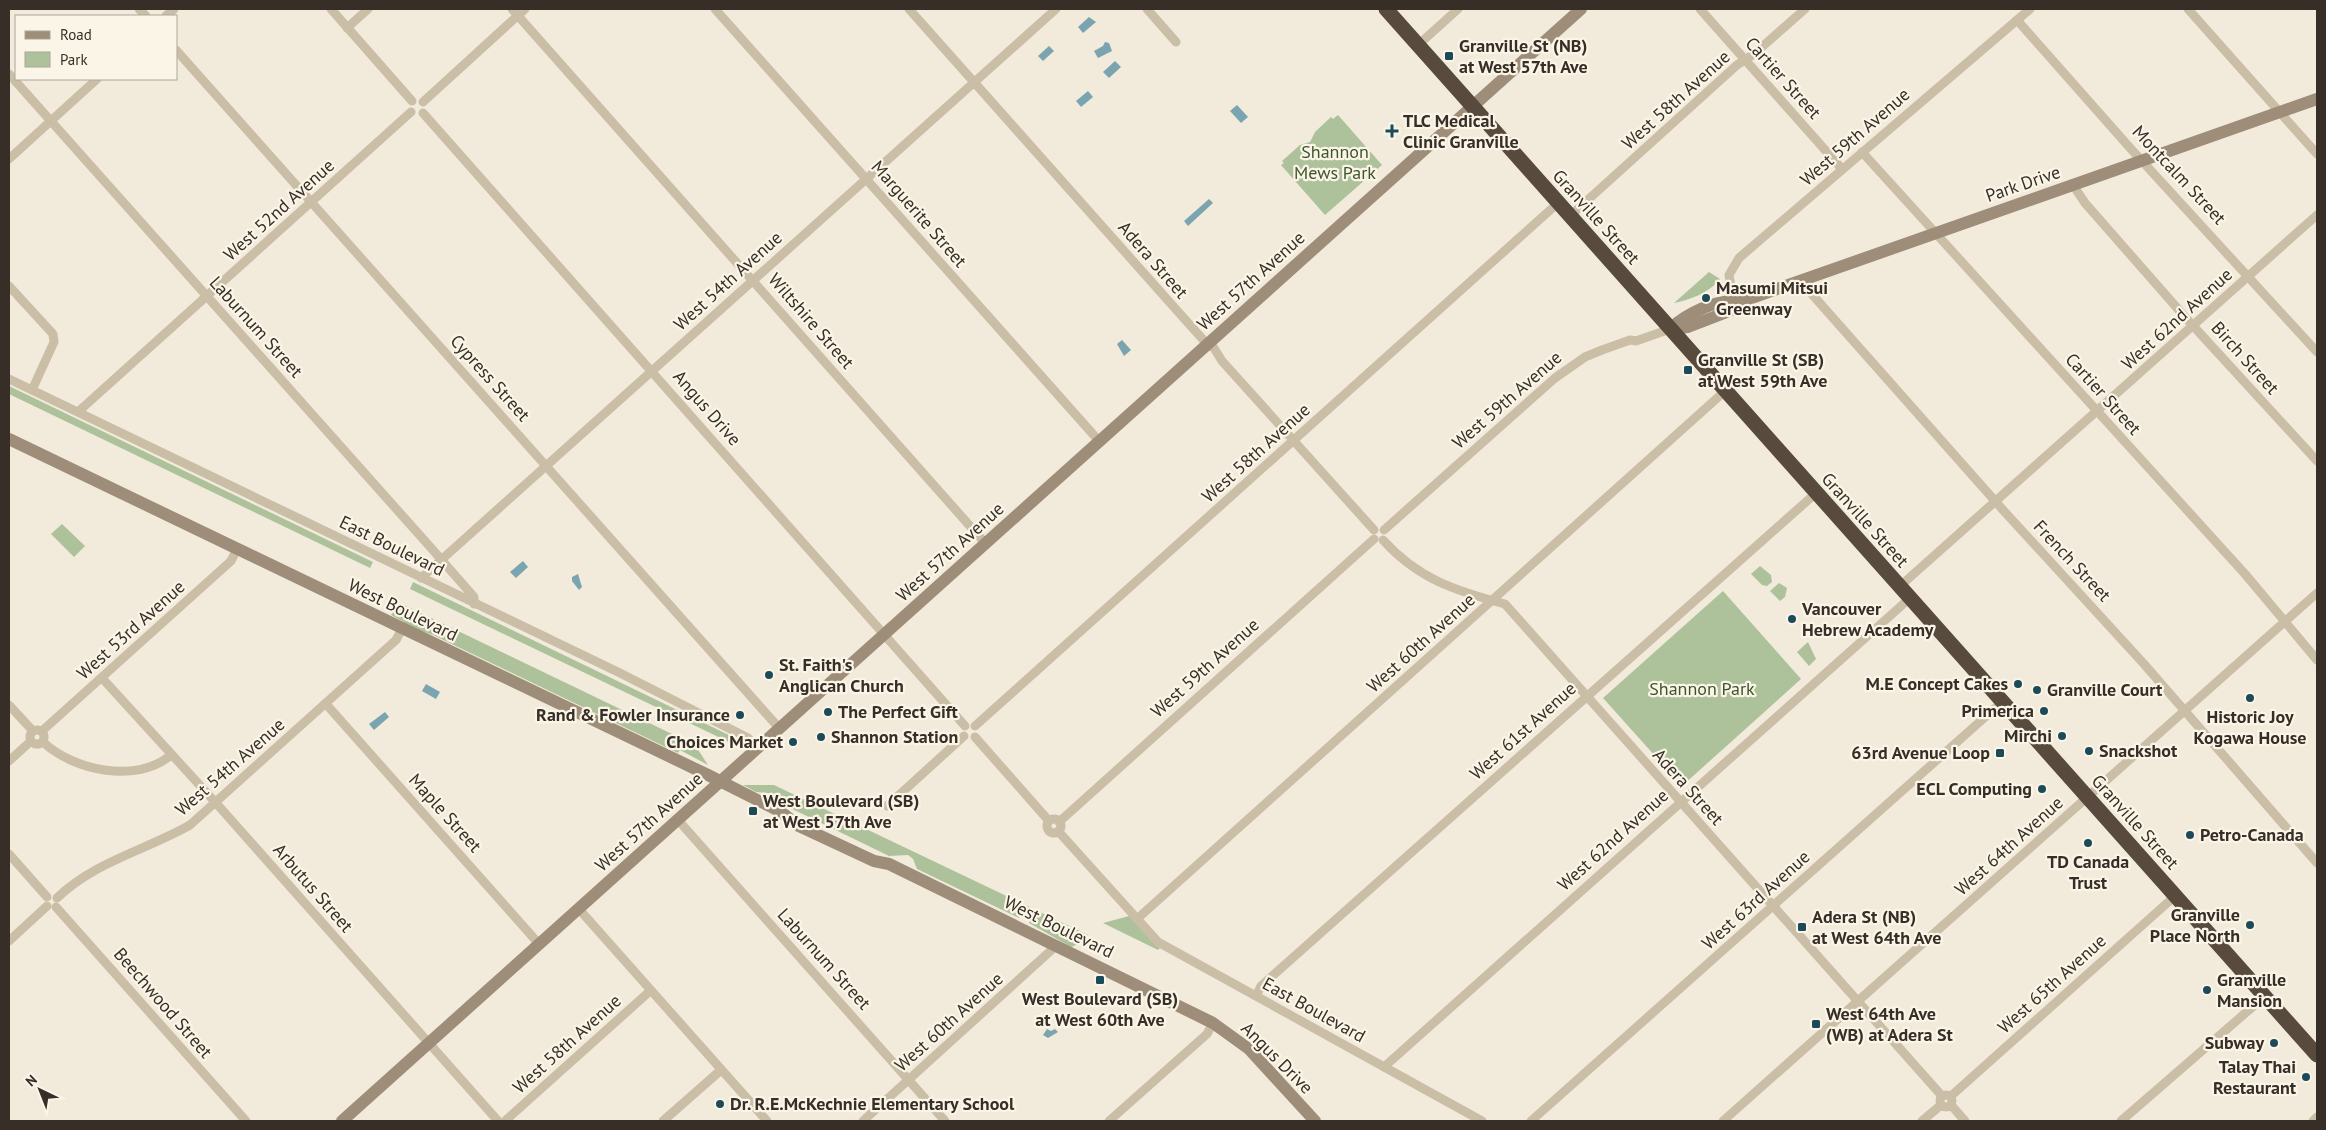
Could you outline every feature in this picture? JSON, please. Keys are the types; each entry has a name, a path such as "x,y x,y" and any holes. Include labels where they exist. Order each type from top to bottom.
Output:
{"highway":[{"name":"Granville Street","path":"1386,9 2264,996 2315,1049"}],"street":[{"path":"331,9 412,101"},
{"path":"347,28 368,9"},
{"path":"423,102 515,12 525,9"},
{"name":"Marguerite Street","path":"715,9 1099,441"},
{"name":"Adera Street","path":"909,9 1207,344 1214,348 1293,440 1406,563 1426,577 1505,604 1965,1121"},
{"name":"West 54th Avenue","path":"421,578 1056,9"},
{"path":"1147,9 1176,42"},
{"path":"1418,45 1458,9"},
{"name":"West 57th Avenue","path":"342,1121 1581,9"},
{"name":"Cartier Street","path":"1700,9 1842,169"},
{"name":"West 58th Avenue","path":"1570,216 1744,60 1805,9"},
{"name":"West 59th Avenue","path":"1740,302 1730,284 1729,275 1735,264 1842,169 2030,9"},
{"path":"2188,9 2317,154"},
{"name":"Wiltshire Street","path":"515,12 985,543"},
{"name":"Montcalm Street","path":"2018,20 2317,352"},
{"name":"Cypress Street","path":"178,52 779,728"},
{"name":"Laburnum Street","path":"9,74 474,597 474,604"},
{"path":"9,159 96,80"},
{"path":"418,99 423,102 425,107 423,113 417,115 411,112 410,106 412,101 418,99"},
{"name":"Park Drive","path":"1670,329 1684,316 1730,300 1740,302 2317,99"},
{"name":"West 52nd Avenue","path":"79,411 411,112"},
{"name":"Angus Drive","path":"423,113 884,635 970,726"},
{"name":"Cartier Street","path":"1862,152 2097,412 2317,660"},
{"name":"Birch Street","path":"2073,185 2085,203 2317,461"},
{"name":"West 58th Avenue","path":"970,726 1558,203"},
{"name":"West 62nd Avenue","path":"1384,1067 1680,802 1905,592 1996,502 2317,215"},
{"name":"French Street","path":"1804,280 1810,292 2185,711 2317,863"},
{"path":"9,286 53,334 54,342 32,390"},
{"name":"West 59th Avenue","path":"1059,826 1554,378 1585,357 1630,340 1636,341 1670,329"},
{"name":"East Boulevard","path":"9,379 79,411 220,482 629,678 744,736 757,748"},
{"name":"West 60th Avenue","path":"1137,919 1726,391"},
{"name":"West Boulevard","path":"9,439 720,782 781,812 799,826 874,861 889,864 1213,1023"},
{"name":"West 61st Avenue","path":"1256,996 1260,986 1816,493"},
{"name":"West 53rd Avenue","path":"9,761 35,734 102,678 231,561 237,549"},
{"name":"West 64th Avenue","path":"1723,1121 1858,1001 1860,997 1866,994 2088,798 2317,593"},
{"name":"West 54th Avenue","path":"9,941 52,902 91,871 164,840 190,825 396,640 402,629"},
{"name":"Arbutus Street","path":"102,678 216,803 498,1121"},
{"name":"West 63rd Avenue","path":"1531,1121 2002,702"},
{"path":"9,704 35,734 37,744 42,742 67,760 87,767 110,770 154,767 171,755"},
{"name":"Maple Street","path":"326,704 539,944"},
{"path":"964,736 963,731 970,726 977,732 975,737"},
{"path":"964,736 969,739 975,737"},
{"path":"887,806 964,736"},
{"path":"975,737 1050,821 1056,820 1137,919"},
{"name":"Laburnum Street","path":"678,820 945,1121"},
{"name":"Beechwood Street","path":"9,854 246,1121"},
{"name":"West 65th Avenue","path":"1922,1121 2175,896"},
{"path":"578,908 767,1121"},
{"name":"East Boulevard","path":"1137,919 1158,942 1482,1121"},
{"name":"West 60th Avenue","path":"863,1121 1057,946"},
{"name":"West 58th Avenue","path":"505,1121 650,991"},
{"path":"1865,1010 1866,994"},
{"path":"2121,1121 2264,996"},
{"path":"1109,1121 1207,1034 1213,1023"},
{"name":"Angus Drive","path":"1213,1023 1249,1049 1315,1121"},
{"path":"663,1121 721,1070"},
{"path":"2313,1121 2317,1117"}],"green space":[{"name":"Shannon Mews Park","path":"1338,115 1382,165 1325,215 1281,165 1284,163 1282,161 1300,145 1310,142 1315,132 1331,117 1333,119"},
{"path":"1709,272 1720,279 1699,295 1674,303"},
{"path":"9,386 373,562 370,568 9,394"},
{"path":"62,524 85,546 74,557 51,534"},
{"path":"1760,566 1771,575 1772,582 1767,586 1762,585 1751,574"},
{"path":"413,582 735,738 733,744 410,589"},
{"path":"1779,583 1787,588 1785,597 1780,601 1770,591"},
{"name":"Shannon Park","path":"1723,591 1801,679 1682,786 1603,698"},
{"path":"400,603 695,745 708,765 680,750 678,753 433,635 406,626 404,622 391,615"},
{"path":"1808,642 1816,659 1809,666 1797,652"},
{"path":"743,785 774,785 1088,935 1081,943 1071,947 1029,923 1031,919 1021,914 1019,918 917,869 913,859 908,855 889,856 776,801 768,793 756,792"},
{"path":"1129,916 1160,948 1158,950 1103,923"}],"water":[{"path":"1089,17 1096,22 1083,33 1078,27"},
{"path":"1105,42 1109,43 1112,51 1098,58 1094,51 1103,46"},
{"path":"1049,46 1054,51 1043,61 1038,56"},
{"path":"1115,61 1121,67 1109,78 1103,72"},
{"path":"1088,91 1093,97 1081,107 1076,101"},
{"path":"1237,105 1248,117 1241,123 1230,111"},
{"path":"1209,199 1213,203 1188,226 1184,221"},
{"path":"1122,340 1131,350 1124,356 1117,344"},
{"path":"523,561 528,567 516,578 510,572"},
{"path":"578,574 582,587 579,590 572,581 572,577"},
{"path":"426,684 440,692 436,699 422,691"},
{"path":"385,712 389,717 374,730 369,724"},
{"path":"1047,1029 1051,1031 1055,1029 1058,1032 1048,1038 1043,1035"}],"place":[{"name":"Granville St (NB) at West 57th Ave","path":"1449,56"},
{"name":"TLC Medical Clinic Granville","path":"1392,131"},
{"name":"Masumi Mitsui Greenway","path":"1706,298"},
{"name":"Granville St (SB) at West 59th Ave","path":"1688,370"},
{"name":"Vancouver Hebrew Academy","path":"1792,619"},
{"name":"St. Faith's Anglican Church","path":"769,675"},
{"name":"M.E Concept Cakes","path":"2018,684"},
{"name":"Granville Court","path":"2037,690"},
{"name":"Historic Joy Kogawa House","path":"2250,698"},
{"name":"Primerica","path":"2044,711"},
{"name":"The Perfect Gift","path":"828,712"},
{"name":"Rand & Fowler Insurance","path":"740,715"},
{"name":"Mirchi","path":"2062,736"},
{"name":"Shannon Station","path":"821,737"},
{"name":"Choices Market","path":"793,742"},
{"name":"Snackshot","path":"2089,751"},
{"name":"63rd Avenue Loop","path":"2000,753"},
{"name":"ECL Computing","path":"2042,789"},
{"name":"West Boulevard (SB) at West 57th Ave","path":"753,811"},
{"name":"Petro-Canada","path":"2190,835"},
{"name":"TD Canada Trust","path":"2088,843"},
{"name":"Granville Place North","path":"2250,925"},
{"name":"Adera St (NB) at West 64th Ave","path":"1802,927"},
{"name":"West Boulevard (SB) at West 60th Ave","path":"1100,980"},
{"name":"Granville Mansion","path":"2207,990"},
{"name":"West 64th Ave (WB) at Adera St","path":"1816,1024"},
{"name":"Subway","path":"2274,1043"},
{"name":"Talay Thai Restaurant","path":"2306,1077"},
{"name":"Dr. R.E.McKechnie Elementary School","path":"720,1104"}]}
